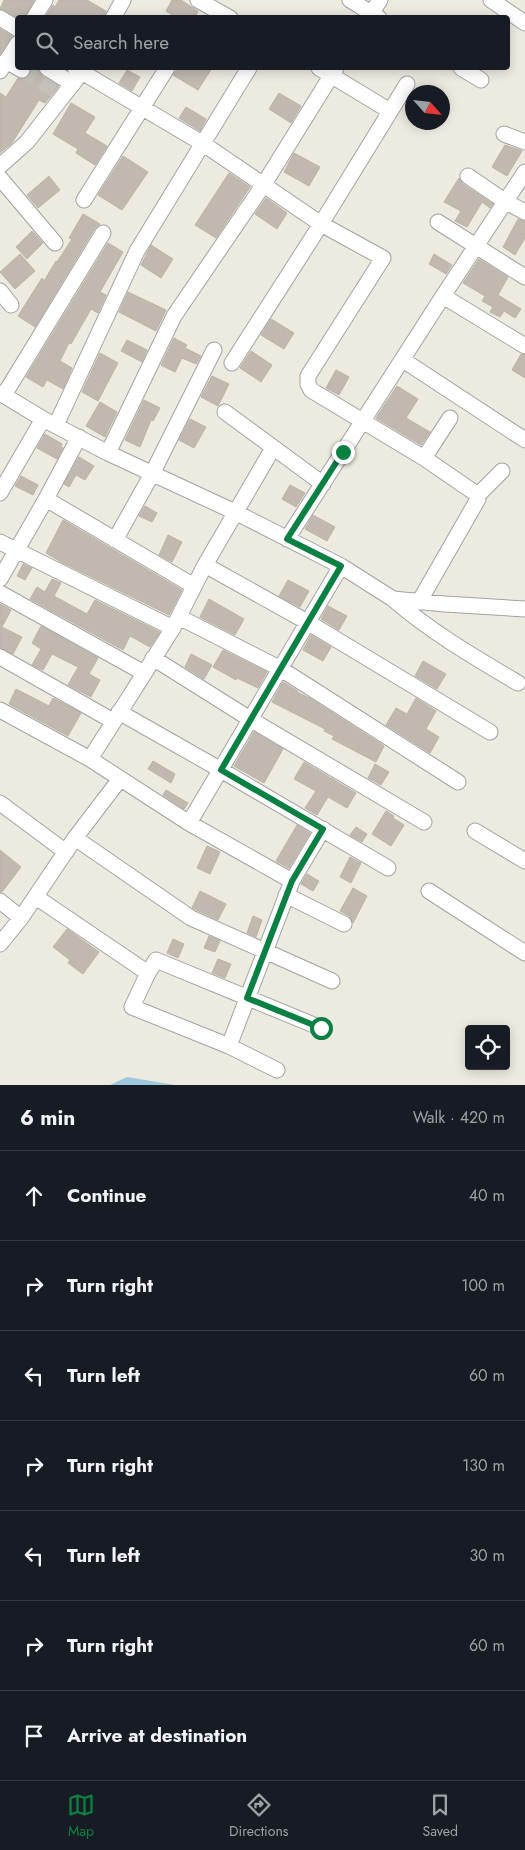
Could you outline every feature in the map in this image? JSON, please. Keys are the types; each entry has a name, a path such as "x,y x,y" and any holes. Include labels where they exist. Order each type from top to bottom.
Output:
{"street":[{"path":"36,15 45,0"},
{"path":"115,15 123,0"},
{"path":"350,0 372,15"},
{"path":"373,15 380,0"},
{"path":"491,0 525,23"},
{"path":"201,8 221,15"},
{"path":"0,18 15,27"},
{"path":"3,66 15,49"},
{"path":"51,70 143,107 202,143 321,224 383,258 308,376 308,384 311,390 424,458 478,495"},
{"path":"84,200 166,70"},
{"path":"0,493 49,422 137,251 248,70"},
{"path":"108,453 174,316 264,184 329,70 390,111"},
{"path":"464,70 481,80"},
{"path":"0,166 27,142 72,80"},
{"path":"232,363 321,224 407,84"},
{"path":"504,134 525,142"},
{"path":"287,539 416,337 525,173"},
{"path":"468,176 506,202 525,212"},
{"path":"0,178 55,243"},
{"path":"438,222 475,247 525,276"},
{"path":"103,233 2,394 49,422 108,453 235,512 341,566 393,599 442,637 518,683"},
{"path":"0,291 11,305"},
{"path":"443,296 525,346"},
{"path":"115,540 152,474 214,350"},
{"path":"403,360 525,440"},
{"path":"225,412 322,484"},
{"path":"424,458 450,418"},
{"path":"0,579 79,437"},
{"path":"90,759 176,623 205,564 274,448"},
{"path":"419,602 478,499 478,495 502,471"},
{"path":"46,499 194,586"},
{"path":"0,542 281,670 458,782"},
{"path":"205,564 309,623 490,732"},
{"path":"189,823 341,566"},
{"path":"0,594 144,673"},
{"path":"393,599 525,609"},
{"path":"0,657 221,770 388,868"},
{"path":"153,658 250,720 424,822"},
{"path":"0,710 90,759 344,924"},
{"path":"0,944 36,897 75,838 120,779"},
{"path":"0,803 66,852"},
{"path":"229,1046 289,888 323,829"},
{"path":"474,831 525,861"},
{"path":"75,838 191,918 332,981"},
{"path":"429,891 524,958"},
{"path":"36,897 148,973"},
{"path":"0,902 21,918"},
{"path":"277,1070 229,1046 132,1007 156,960 321,1028"}],"water":[{"path":"127,1077 175,1085 110,1085"}],"building":[{"path":"4,0 34,0 26,15 15,16 0,9"},
{"path":"59,0 87,0 106,11 105,15 47,15 53,5 55,7"},
{"path":"172,0 181,0 198,11 196,15 172,15 166,11"},
{"path":"0,29 12,36 0,54"},
{"path":"31,70 39,70 42,76 59,86 45,103 39,100 12,143 0,153 0,93 6,97 18,78 23,79 30,75"},
{"path":"127,70 140,77 132,91 119,83"},
{"path":"177,70 211,70 198,90 173,75"},
{"path":"279,93 301,106 291,123 269,109"},
{"path":"71,103 95,117 85,133 107,146 95,165 76,153 78,149 53,134"},
{"path":"186,107 206,119 200,131 179,118"},
{"path":"505,145 522,151 507,176 492,167"},
{"path":"294,153 320,167 309,186 284,172"},
{"path":"123,156 148,172 122,210 98,195"},
{"path":"229,173 250,187 216,238 195,225"},
{"path":"49,176 60,190 38,208 27,195"},
{"path":"459,178 463,184 493,204 490,208 482,202 467,227 455,221 461,211 444,202"},
{"path":"266,198 287,213 277,229 255,214"},
{"path":"83,214 100,224 95,228 35,327 18,316 42,278 44,281 72,239 69,238"},
{"path":"518,219 525,221 525,238 515,255 503,247"},
{"path":"32,231 43,243 27,259 16,247"},
{"path":"108,243 123,252 100,292 106,295 98,313 91,309 60,361 72,368 63,389 47,380 43,387 26,377"},
{"path":"151,245 173,259 161,278 141,265"},
{"path":"20,254 35,271 15,289 0,272"},
{"path":"434,254 452,265 446,274 429,264"},
{"path":"479,259 508,277 498,295 521,309 515,318 504,311 500,317 490,312 493,307 482,301 485,296 463,283"},
{"path":"128,292 166,310 156,331 119,312"},
{"path":"271,319 294,333 284,349 261,335"},
{"path":"174,338 187,345 185,348 201,356 196,364 182,358 175,372 161,365"},
{"path":"127,340 147,350 142,362 121,351"},
{"path":"251,351 272,365 261,382 240,368"},
{"path":"100,353 118,363 98,401 82,392"},
{"path":"521,354 525,355 525,378 512,370"},
{"path":"336,370 349,377 339,395 326,388"},
{"path":"212,376 229,384 218,406 201,397"},
{"path":"397,386 418,399 406,418 430,432 421,445 376,418"},
{"path":"144,400 160,408 153,421 151,420 140,447 125,440"},
{"path":"100,402 117,412 105,437 86,426"},
{"path":"190,419 206,427 194,448 179,440"},
{"path":"45,434 62,444 61,447 63,448 57,459 37,448"},
{"path":"79,457 94,466 85,480 76,475 69,487 64,484"},
{"path":"21,476 38,485 33,495 15,486"},
{"path":"290,485 305,493 296,507 282,499"},
{"path":"145,506 157,513 152,522 139,516"},
{"path":"313,515 335,527 327,541 305,529"},
{"path":"63,520 182,590 169,615 46,553"},
{"path":"168,535 182,542 172,562 159,555"},
{"path":"23,564 32,568 25,580 17,576"},
{"path":"52,579 61,583 54,596 87,614 95,600 160,632 150,647 130,636 123,650 30,599 37,587 45,592"},
{"path":"288,580 309,591 300,607 279,596"},
{"path":"209,599 244,619 235,635 200,617"},
{"path":"0,604 11,610 2,627 22,637 13,654 0,648"},
{"path":"328,606 347,616 339,630 321,619"},
{"path":"41,626 98,658 89,674 100,680 91,697 68,685 78,667 52,654 43,670 32,665 41,649 32,643"},
{"path":"311,635 331,647 323,661 303,650"},
{"path":"223,650 267,672 258,688 237,678 236,680 213,667"},
{"path":"191,654 212,665 204,679 185,667"},
{"path":"423,661 446,674 437,689 415,676"},
{"path":"283,682 384,746 376,762 332,739 334,736 324,731 325,729 272,702"},
{"path":"16,689 49,706 53,698 81,713 68,736 9,704"},
{"path":"416,698 436,711 426,729 439,737 430,753 386,725 396,708 407,714"},
{"path":"254,732 283,749 264,783 234,766"},
{"path":"153,761 175,774 171,783 148,769"},
{"path":"304,762 356,793 347,808 328,797 317,815 305,808 316,791 294,779"},
{"path":"375,764 389,772 381,785 368,778"},
{"path":"166,790 188,803 184,809 163,795"},
{"path":"386,811 404,825 391,846 372,834"},
{"path":"297,825 310,833 289,868 276,861"},
{"path":"356,827 367,834 362,842 350,835"},
{"path":"207,846 220,852 210,874 197,868"},
{"path":"0,850 21,867 2,892 0,892"},
{"path":"350,857 361,863 351,883 340,877"},
{"path":"307,874 319,881 313,891 301,884"},
{"path":"353,888 367,896 353,923 349,916 340,911"},
{"path":"200,891 226,904 218,920 192,908"},
{"path":"253,916 262,920 256,937 247,933"},
{"path":"67,929 99,952 83,974 68,963 70,960 53,947"},
{"path":"209,936 220,941 215,952 204,948"},
{"path":"173,939 184,944 178,958 167,953"},
{"path":"218,959 231,964 225,978 212,973"}],"tunnel":[{"path":"22,70 57,92"}],"route":[{"path":"321,1028 247,998 286,894 323,829 221,770 341,566 287,539 343,452"}]}
